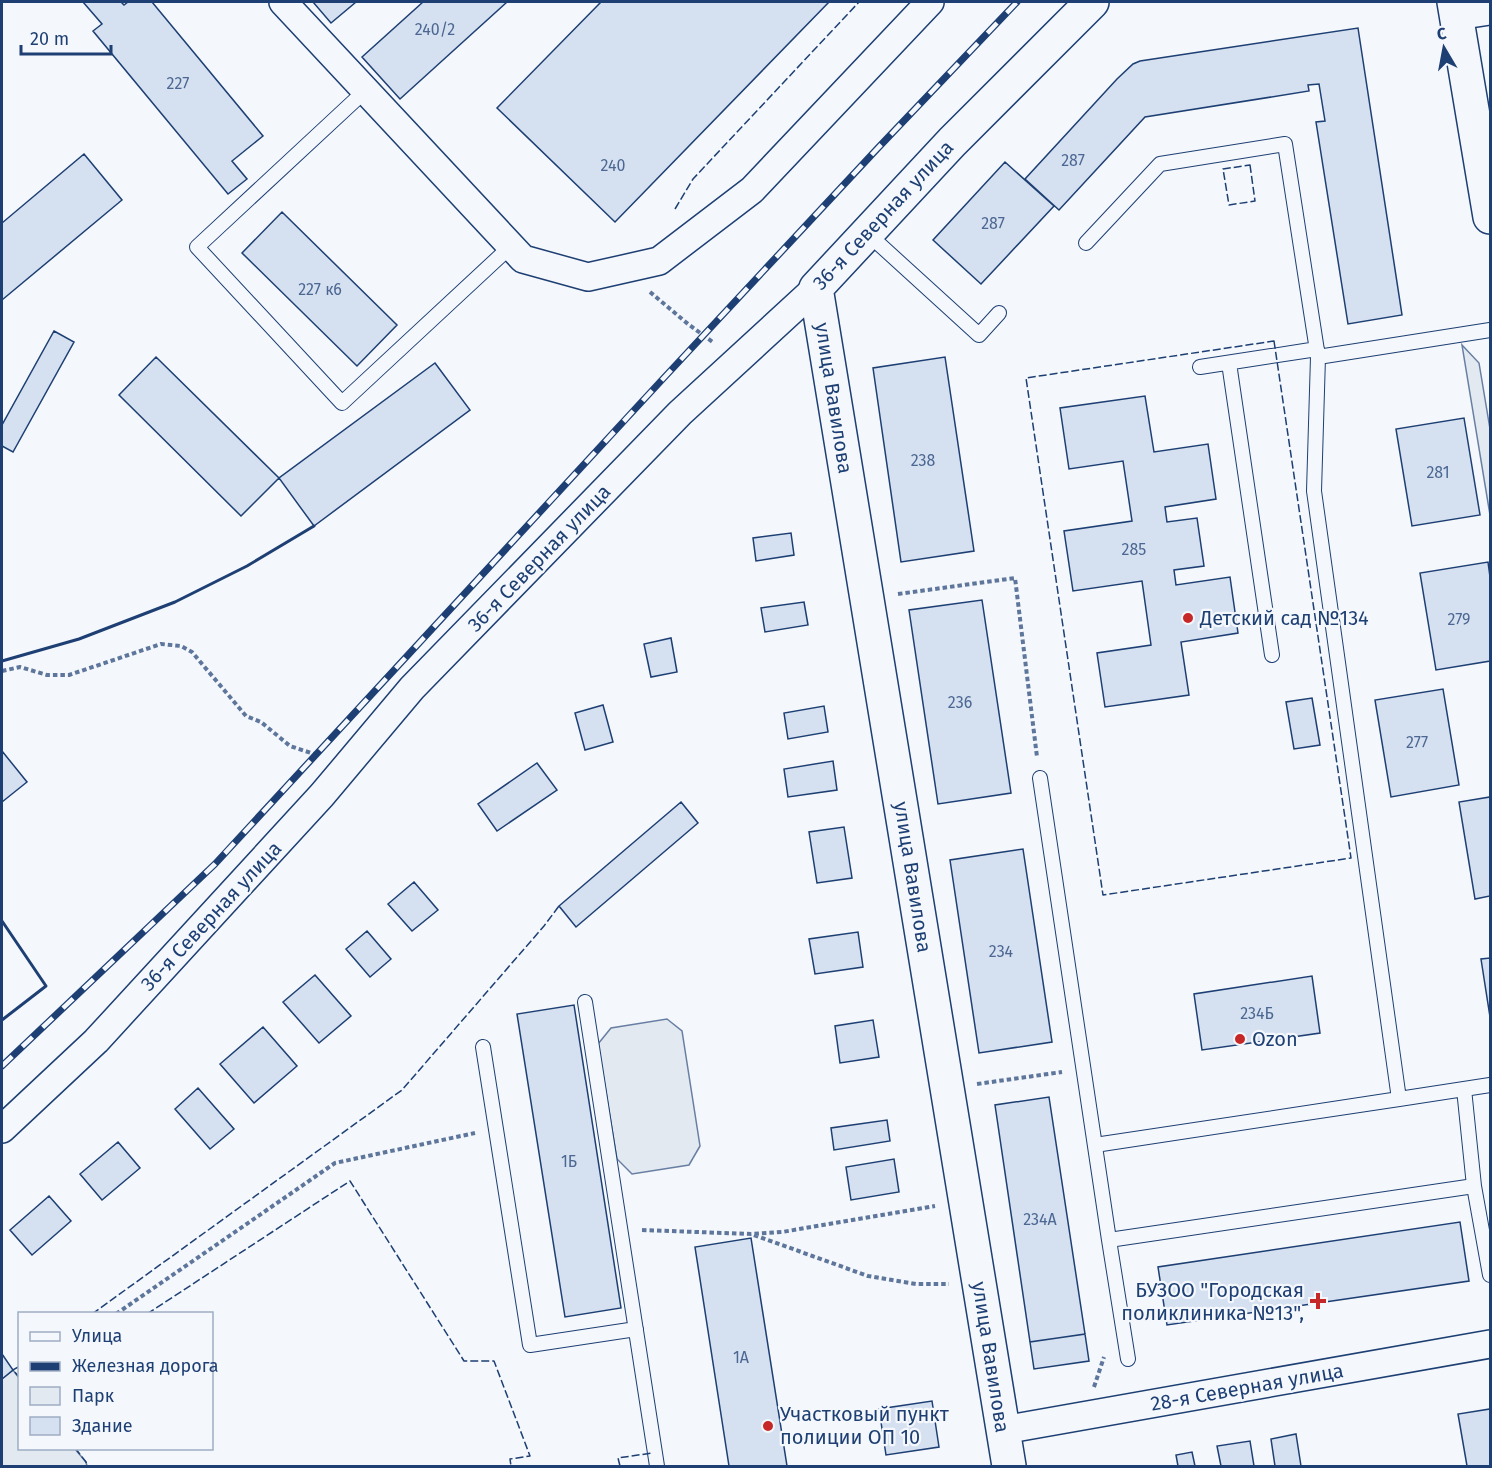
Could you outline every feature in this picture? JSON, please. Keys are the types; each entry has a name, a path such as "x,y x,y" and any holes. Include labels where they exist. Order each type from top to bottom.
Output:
{"street":[{"path":"283,2 523,259 588,277 659,261 752,190 930,2"},
{"name":"36-я Северная улица","path":"2,1129 96,1041 322,795 428,671 672,421 816,288 951,142 1092,2"},
{"path":"1491,11 1455,9 1491,217"},
{"name":"улица Вавилова","path":"816,288 1009,1467"},
{"name":"28-я Северная улица","path":"1003,1430 1491,1344"}],"lane":[{"path":"366,90 197,247 205,256 342,403 511,246"},
{"path":"1086,243 1160,164 1284,144 1318,353 1314,490 1399,1099"},
{"path":"867,232 979,335 999,313"},
{"path":"1200,367 1491,330"},
{"path":"1229,363 1272,655"},
{"path":"1040,778 1128,1359"},
{"path":"585,1002 657,1467"},
{"path":"483,1047 530,1346 636,1329"},
{"path":"1095,1145 1491,1085"},
{"path":"1464,1089 1474,1186 1491,1275"},
{"path":"1109,1240 1474,1186"}],"path":[{"path":"632,267 649,291 688,324 738,360"},
{"path":"867,598 1015,578 1040,778"},
{"path":"2,671 20,667 47,675 69,675 161,644 181,646 192,652 246,716 261,722 290,746 316,755 353,758"},
{"path":"947,1088 1083,1069"},
{"path":"120,1312 335,1163 496,1128"},
{"path":"620,1229 751,1234 782,1232 966,1201"},
{"path":"751,1234 868,1276 916,1284 978,1280"},
{"path":"1084,1416 1120,1311"}],"green space":[{"path":"1462,345 1479,363 1490,429 1490,515"},
{"path":"667,1019 682,1031 700,1146 689,1165 632,1174 617,1159 598,1044 611,1028"},
{"path":"13,1370 18,1377 18,1450 76,1450 87,1466 2,1466 2,1379"}],"building":[{"path":"83,2 121,2 124,5 128,2 152,2 263,136 232,161 247,179 228,194 93,31 102,24"},
{"path":"313,2 356,2 331,23"},
{"path":"423,2 507,2 400,99 362,57"},
{"path":"601,2 829,2 615,222 497,108"},
{"path":"1358,28 1402,315 1348,324 1316,122 1325,121 1319,84 1308,85 1309,91 1145,117 1059,210 1025,179 1133,64 1140,61"},
{"path":"84,154 122,200 2,300 2,223"},
{"path":"1005,162 1054,206 981,284 933,240"},
{"path":"282,212 397,325 357,366 242,253"},
{"path":"54,331 74,342 13,452 2,446 2,425"},
{"path":"156,357 279,478 241,516 119,395"},
{"path":"945,357 974,551 901,562 873,368"},
{"path":"435,363 470,410 314,526 279,478"},
{"path":"1145,396 1154,452 1208,444 1216,499 1165,507 1167,522 1197,518 1204,566 1174,570 1176,585 1230,577 1238,633 1181,642 1189,695 1105,707 1097,653 1151,645 1142,581 1073,591 1064,531 1132,521 1123,461 1069,469 1060,408"},
{"path":"1464,418 1480,515 1412,526 1396,429"},
{"path":"791,533 794,555 756,561 753,538"},
{"path":"1488,562 1490,661 1436,670 1420,573"},
{"path":"982,600 1011,793 938,804 909,610"},
{"path":"804,602 808,625 765,632 761,608"},
{"path":"671,638 677,672 651,677 644,644"},
{"path":"1443,689 1459,785 1391,797 1375,700"},
{"path":"1312,698 1320,745 1294,749 1286,702"},
{"path":"603,705 613,742 585,750 575,713"},
{"path":"824,706 828,732 788,739 784,713"},
{"path":"2,751 27,782 2,802"},
{"path":"833,761 837,790 788,797 784,769"},
{"path":"537,763 557,790 497,831 478,804"},
{"path":"1490,797 1490,896 1475,899 1459,802"},
{"path":"681,802 698,823 576,927 559,906"},
{"path":"844,827 852,878 817,883 809,832"},
{"path":"1023,849 1052,1042 979,1053 950,860"},
{"path":"414,882 438,910 412,931 388,904"},
{"path":"367,931 391,959 370,977 346,949"},
{"path":"858,932 863,967 815,974 809,939"},
{"path":"1490,958 1490,1017 1481,959"},
{"path":"315,975 351,1016 319,1043 283,1002"},
{"path":"1312,976 1320,1033 1202,1050 1194,994"},
{"path":"574,1005 621,1308 565,1317 517,1014"},
{"path":"873,1020 879,1057 840,1063 835,1026"},
{"path":"263,1027 297,1066 254,1103 220,1064"},
{"path":"198,1088 234,1129 210,1149 175,1109"},
{"path":"1049,1097 1085,1334 1030,1342 995,1105"},
{"path":"887,1120 890,1141 834,1150 831,1128"},
{"path":"118,1142 140,1168 102,1200 80,1174"},
{"path":"894,1159 899,1192 851,1200 846,1167"},
{"path":"49,1196 71,1221 32,1255 10,1230"},
{"path":"1460,1222 1469,1281 1167,1325 1158,1267"},
{"path":"751,1238 787,1466 729,1466 695,1247"},
{"path":"1085,1334 1089,1361 1034,1369 1030,1342"},
{"path":"2,1354 13,1370 2,1379"},
{"path":"932,1401 939,1447 886,1455 879,1409"},
{"path":"1490,1409 1490,1466 1467,1466 1458,1414"},
{"path":"1296,1434 1301,1466 1275,1466 1271,1439"},
{"path":"1250,1441 1254,1466 1221,1466 1217,1446"},
{"path":"1192,1452 1195,1466 1178,1466 1176,1455"}],"railway":[{"path":"2,1066 215,864 660,382 1017,2"}],"fence":[{"path":"675,209 693,179 859,2"},
{"path":"1250,165 1255,201 1229,205 1223,169 1250,165"},
{"path":"1274,341 1351,858 1103,895 1026,378 1274,341"},
{"path":"95,1312 402,1090 559,906"},
{"path":"150,1312 350,1181 464,1361 494,1361 530,1456 510,1459 511,1466"},
{"path":"18,1367 13,1370 18,1376"},
{"path":"77,1450 87,1466"},
{"path":"620,1466 618,1458 652,1453"}],"wall":[{"path":"2,661 79,639 175,602 247,566 314,526"},
{"path":"2,921 46,986 2,1020"}],"place":[{"name":"Детский сад №134","path":"1188,618"},
{"name":"Ozon","path":"1240,1039"},
{"name":"БУЗОО \"Городская поликлиника №13\",","path":"1318,1301"},
{"name":"Участковый пункт полиции ОП 10","path":"768,1426"}]}
